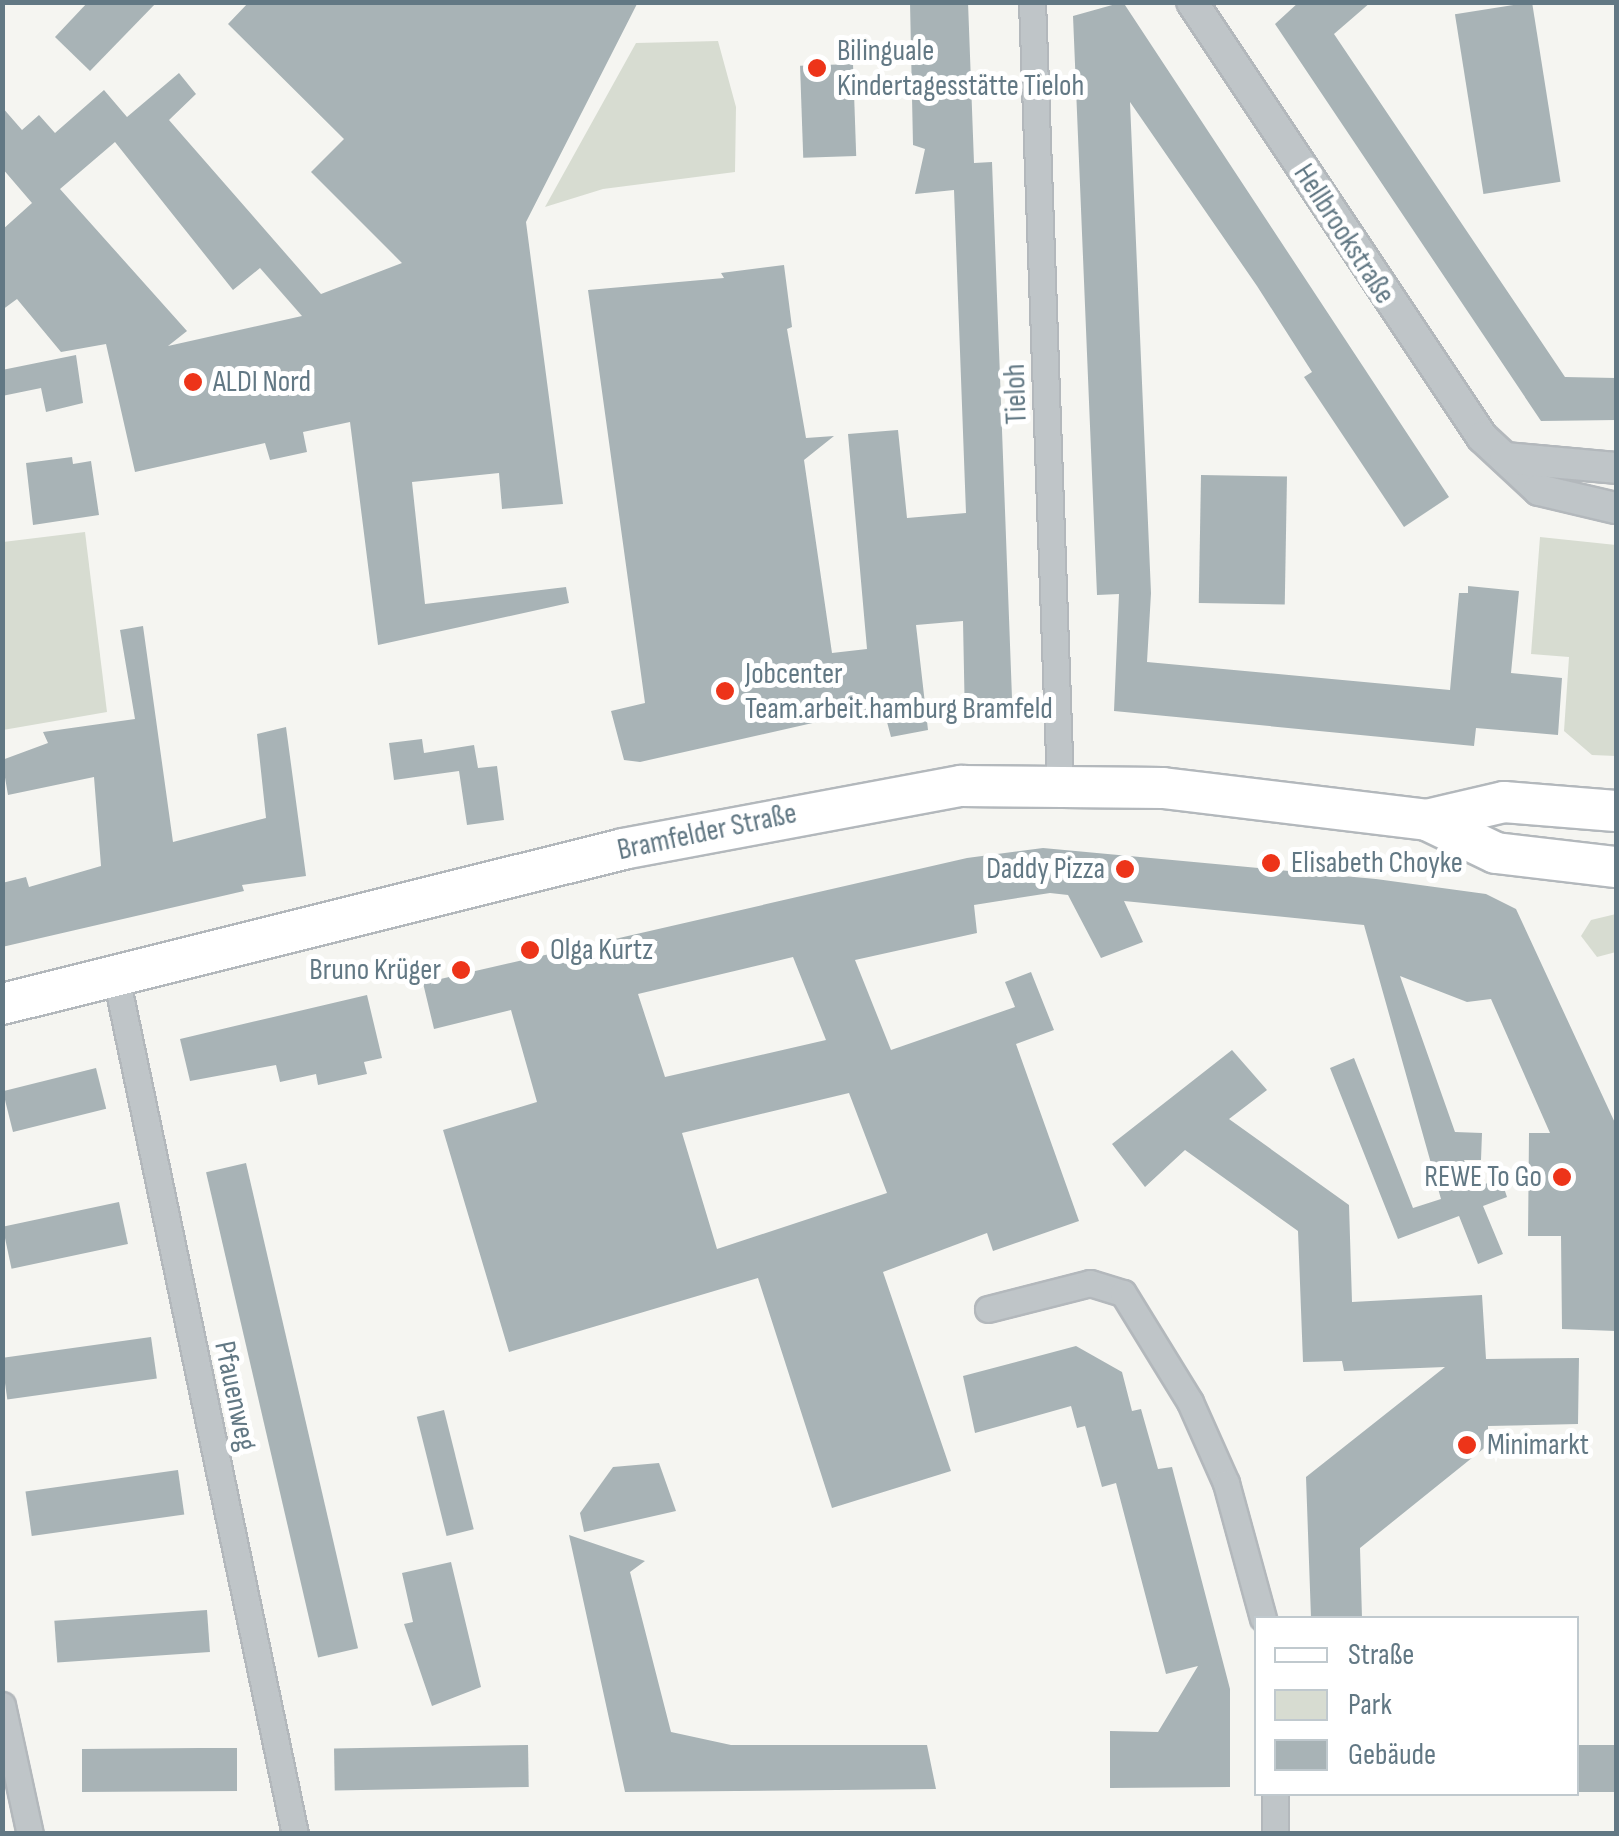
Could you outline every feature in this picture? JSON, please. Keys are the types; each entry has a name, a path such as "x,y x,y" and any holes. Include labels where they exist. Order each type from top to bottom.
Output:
{"main road":[{"name":"Bramfelder Straße","path":"2,1004 114,972 623,849 858,801 962,786 1163,788 1427,820 1496,854 1616,867"},
{"name":"Bramfelder Straße","path":"1427,820 1504,802 1616,812"}],"street":[{"name":"Tieloh","path":"1032,2 1060,784"},
{"name":"Hellbrookstraße","path":"1192,2 1467,417 1506,458 1551,496 1616,508"},
{"path":"1506,458 1616,468"},
{"name":"Pfauenweg","path":"114,972 295,1834"},
{"path":"988,1308 1090,1283 1123,1293 1190,1402 1226,1483 1262,1616"},
{"path":"2,1704 6,1753 30,1834"},
{"path":"1275,1796 1276,1834"}],"green space":[{"path":"718,41 736,107 735,172 603,189 545,207 636,43"},
{"path":"85,532 107,712 3,730 3,542"},
{"path":"1540,537 1616,545 1616,756 1592,755 1564,731 1569,657 1531,654"},
{"path":"1616,914 1616,952 1597,957 1581,936 1591,920"}],"building":[{"path":"88,2 157,2 90,71 55,37"},
{"path":"249,2 638,2 526,222 563,504 502,509 499,473 412,482 425,604 566,587 569,603 378,645 350,422 303,432 307,452 270,460 265,443 135,472 106,344 61,352 17,299 2,310 2,230 32,203 2,168 2,107 22,130 39,115 55,133 104,90 127,117 179,73 196,94 169,120 321,294 402,263 311,172 344,139 228,24","holes":["115,142 233,290 260,268 302,316 168,346 187,331 60,189"]},
{"path":"910,2 968,2 974,163 992,162 1012,698 995,717 965,723 963,621 916,625 928,730 891,737 883,707 640,762 624,760 611,711 645,703 588,290 724,278 721,273 784,265 792,327 787,329 806,438 834,436 804,460 832,653 867,649 848,434 898,430 907,518 966,513 954,190 915,194 925,149 913,145"},
{"path":"1123,2 1449,497 1404,527 1304,377 1312,372 1257,286 1130,102 1151,593 1147,662 1450,690 1459,593 1468,593 1468,586 1519,591 1511,673 1562,678 1558,735 1476,728 1474,746 1114,711 1119,594 1097,595 1073,16"},
{"path":"1299,2 1371,2 1334,34 1565,377 1616,378 1616,420 1541,421 1275,24"},
{"path":"1532,2 1560,182 1483,194 1455,14"},
{"path":"853,64 856,156 803,158 800,66"},
{"path":"76,355 83,403 46,412 41,388 2,396 2,370"},
{"path":"72,457 73,464 91,461 99,515 33,525 26,463"},
{"path":"1201,475 1287,477 1285,604 1199,603"},
{"path":"143,626 173,842 266,818 257,734 286,727 306,876 242,885 244,891 2,947 2,883 26,877 29,887 101,866 94,777 8,795 2,760 48,743 43,732 135,719 120,630"},
{"path":"422,739 424,753 474,745 478,768 497,766 504,820 467,825 459,771 394,780 389,743"},
{"path":"1043,848 1376,879 1486,894 1516,909 1616,1125 1616,1331 1562,1329 1561,1236 1528,1236 1529,1133 1550,1133 1491,999 1467,1002 1400,976 1455,1132 1482,1133 1481,1160 1464,1160 1475,1187 1501,1179 1507,1197 1483,1206 1503,1254 1478,1264 1459,1216 1398,1239 1330,1068 1354,1058 1413,1208 1441,1199 1364,925 1124,901 1143,942 1101,958 1068,895 1050,893 974,905 977,933 855,960 891,1050 1015,1007 1005,982 1031,972 1054,1030 1016,1044 1079,1221 993,1251 987,1233 883,1272 951,1471 832,1508 758,1278 509,1352 443,1130 537,1102 511,1010 434,1029 423,983 967,858","holes":["793,957 826,1040 665,1077 638,994","849,1093 887,1193 717,1249 682,1133"]},
{"path":"367,995 382,1058 364,1062 367,1074 318,1085 316,1074 280,1082 276,1065 190,1081 180,1039"},
{"path":"1232,1050 1267,1090 1229,1119 1349,1205 1352,1302 1482,1295 1486,1359 1579,1358 1578,1424 1488,1426 1488,1445 1360,1548 1362,1616 1311,1616 1306,1477 1445,1367 1344,1371 1342,1361 1303,1362 1298,1231 1185,1150 1145,1187 1112,1144"},
{"path":"96,1068 106,1109 13,1132 3,1091"},
{"path":"246,1163 358,1648 318,1657 206,1172"},
{"path":"119,1202 128,1244 12,1269 3,1227"},
{"path":"151,1337 157,1379 7,1400 2,1358"},
{"path":"1076,1346 1122,1372 1132,1411 1141,1409 1158,1469 1172,1467 1230,1689 1230,1787 1110,1788 1110,1731 1158,1732 1198,1666 1166,1674 1116,1483 1102,1487 1085,1426 1077,1428 1071,1406 975,1433 963,1376"},
{"path":"444,1410 474,1529 447,1536 417,1417"},
{"path":"659,1463 676,1511 584,1532 580,1513 613,1467"},
{"path":"178,1470 184,1515 32,1536 25,1491"},
{"path":"569,1535 645,1561 630,1572 671,1732 731,1745 927,1745 936,1789 625,1792"},
{"path":"451,1562 481,1687 432,1706 404,1624 413,1622 402,1573"},
{"path":"207,1610 210,1652 57,1663 54,1621"},
{"path":"528,1745 529,1787 335,1790 334,1748"},
{"path":"1579,1745 1616,1745 1616,1792 1579,1792"},
{"path":"237,1748 237,1791 82,1792 82,1749"}],"place":[{"name":"Bilinguale Kindertagesstätte Tieloh","path":"817,68"},
{"name":"ALDI Nord","path":"193,382"},
{"name":"Jobcenter Team.arbeit.hamburg Bramfeld","path":"725,691"},
{"name":"Elisabeth Choyke","path":"1271,863"},
{"name":"Daddy Pizza","path":"1125,869"},
{"name":"Olga Kurtz","path":"530,950"},
{"name":"Bruno Krüger","path":"461,970"},
{"name":"REWE To Go","path":"1562,1177"},
{"name":"Minimarkt","path":"1467,1445"}]}
